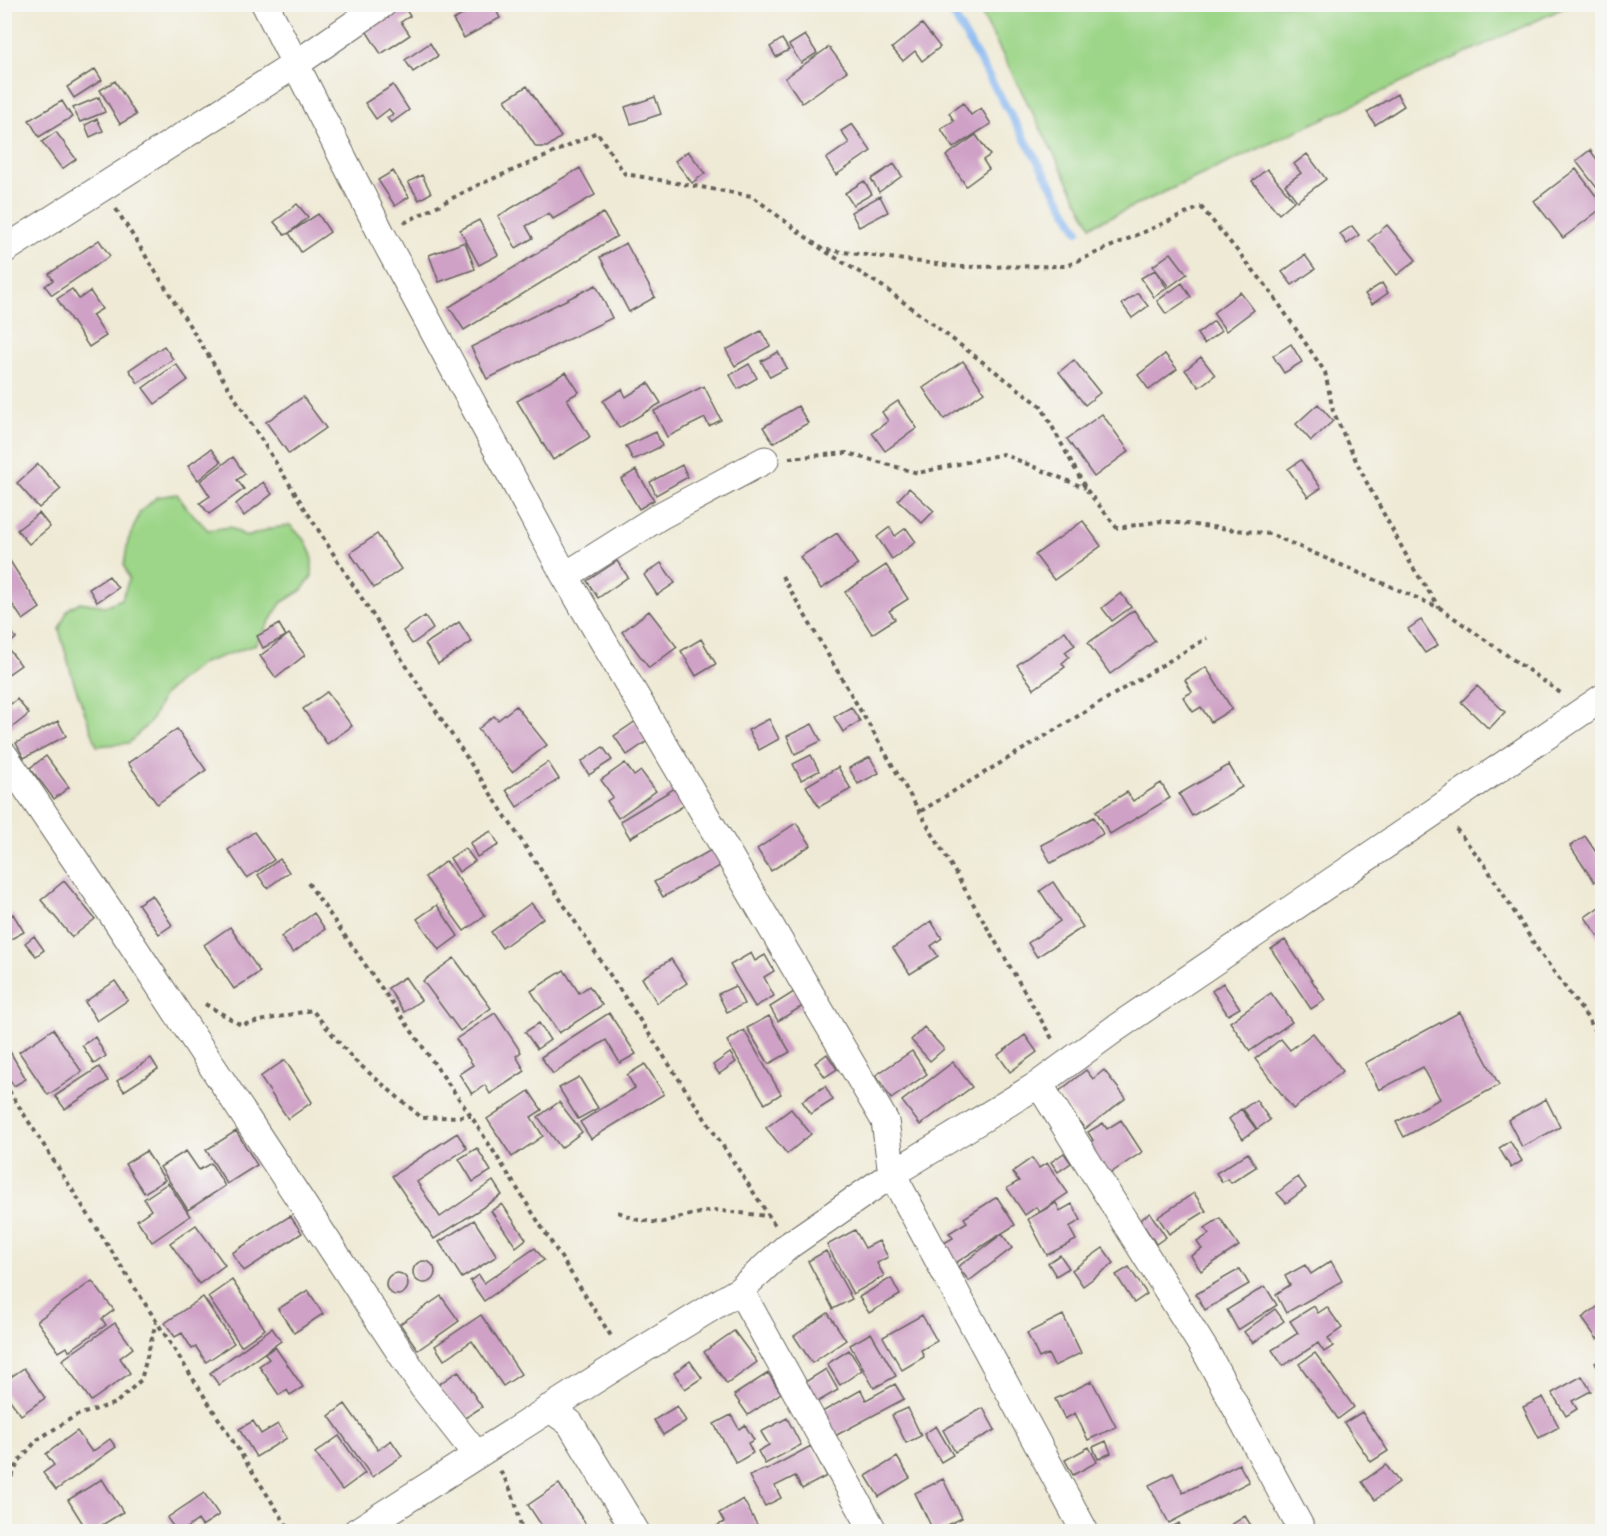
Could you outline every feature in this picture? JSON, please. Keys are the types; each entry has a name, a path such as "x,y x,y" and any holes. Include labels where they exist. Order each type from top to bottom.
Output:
{"street":[{"path":"265,4 382,235 565,576 885,1121 892,1173 1085,1532"},
{"path":"4,249 296,64 383,4"},
{"path":"565,576 660,516 765,460"},
{"path":"356,1532 549,1408 740,1290 788,1246 892,1173 1039,1084 1593,704"},
{"path":"4,755 114,916 423,1387 481,1451"},
{"path":"1039,1084 1206,1352 1303,1532"},
{"path":"740,1290 874,1532"},
{"path":"549,1408 570,1423 636,1532"}],"path":[{"path":"382,235 478,185 597,132 625,174 752,196 824,250 882,286 1041,406 1086,489 1117,528 1161,521 1270,534 1440,608 1593,704"},
{"path":"103,187 353,585 788,1246"},
{"path":"824,250 960,267 1066,266 1201,207 1268,288 1325,372 1333,411 1347,442 1412,566 1440,608"},
{"path":"765,460 847,453 918,473 1003,454 1086,489"},
{"path":"782,576 1067,1063"},
{"path":"921,811 1207,638"},
{"path":"1431,814 1453,825 1485,865 1538,950 1589,1020 1602,1043"},
{"path":"308,883 471,1116 626,1360"},
{"path":"204,1003 241,1025 312,1010 353,1059 422,1118 471,1116"},
{"path":"4,1083 291,1532"},
{"path":"618,1212 638,1220 660,1223 713,1210 769,1216"},
{"path":"4,1493 19,1461 37,1440 75,1416 116,1403 141,1380 156,1321"},
{"path":"481,1451 509,1486 517,1506 522,1532"}],"green space":[{"path":"977,5 1570,5 1091,226"},
{"path":"177,494 208,530 230,527 247,537 290,525 305,540 312,556 312,576 302,590 281,603 255,645 203,663 179,681 163,696 151,721 129,743 97,746 74,683 59,629 68,609 80,602 105,606 122,599 129,579 124,565 128,541 140,512 157,497"}],"building":[{"path":"396,4 402,4 410,16 401,22 410,35 381,54 363,26"},
{"path":"482,4 493,4 500,18 464,38 453,20"},
{"path":"922,24 940,47 922,61 915,51 903,61 892,48"},
{"path":"805,35 817,53 801,63 789,45"},
{"path":"782,39 789,50 776,57 770,47"},
{"path":"430,43 438,56 413,72 405,60"},
{"path":"829,47 847,71 802,103 785,78"},
{"path":"95,69 102,80 74,98 67,87"},
{"path":"115,81 136,115 120,124 100,90"},
{"path":"393,85 409,110 391,123 387,118 393,114 389,109 376,119 365,103"},
{"path":"527,86 561,137 547,147 536,147 505,100"},
{"path":"1397,94 1404,106 1375,125 1367,112"},
{"path":"99,97 105,112 80,122 73,108"},
{"path":"655,97 661,114 631,124 625,107"},
{"path":"62,101 72,117 39,137 29,120"},
{"path":"963,103 971,115 981,108 991,124 953,148 941,129 954,121 949,113"},
{"path":"97,119 103,131 90,137 85,125"},
{"path":"852,124 871,151 836,175 826,159 849,143 841,131"},
{"path":"56,132 76,159 62,169 42,142"},
{"path":"976,135 990,155 983,160 989,169 966,186 946,156"},
{"path":"1590,150 1602,166 1602,191 1600,192 1576,161"},
{"path":"688,151 705,173 692,183 675,161"},
{"path":"1307,154 1326,179 1297,201 1285,185 1301,173 1294,164"},
{"path":"894,164 902,176 879,192 871,179"},
{"path":"580,168 595,195 553,219 549,213 526,226 533,238 516,248 498,216"},
{"path":"1267,169 1294,201 1279,214 1252,181"},
{"path":"1576,169 1602,204 1602,208 1563,238 1534,201"},
{"path":"393,171 409,197 395,206 378,180"},
{"path":"422,175 431,193 419,200 408,182"},
{"path":"864,181 872,194 853,205 845,193"},
{"path":"880,196 888,212 859,227 851,212"},
{"path":"297,204 308,217 285,235 274,222"},
{"path":"603,213 617,236 464,330 449,307"},
{"path":"318,214 330,232 301,252 289,233"},
{"path":"479,220 498,255 479,265 460,230"},
{"path":"1387,225 1416,260 1397,275 1369,240"},
{"path":"1352,226 1359,235 1347,244 1340,234"},
{"path":"99,240 110,256 52,295 45,286 53,280 49,274"},
{"path":"465,242 475,269 439,282 429,255"},
{"path":"626,243 655,297 629,312 600,257"},
{"path":"1171,253 1187,274 1169,287 1153,266"},
{"path":"1305,255 1315,269 1292,285 1282,272"},
{"path":"1155,270 1167,288 1154,297 1141,278"},
{"path":"1182,283 1191,297 1166,314 1157,301"},
{"path":"1382,283 1388,293 1372,304 1365,294"},
{"path":"596,285 612,318 487,379 471,347"},
{"path":"72,289 79,299 90,291 102,309 92,315 106,336 89,347 57,299"},
{"path":"1240,292 1254,310 1226,331 1213,313"},
{"path":"1138,293 1148,306 1132,318 1122,304"},
{"path":"1214,321 1221,331 1204,344 1197,334"},
{"path":"761,331 770,346 735,366 726,350"},
{"path":"1291,344 1302,362 1284,373 1273,356"},
{"path":"164,346 173,359 138,383 129,370"},
{"path":"778,352 787,368 770,377 761,361"},
{"path":"1165,354 1177,369 1149,390 1138,375"},
{"path":"1201,357 1215,375 1199,387 1185,370"},
{"path":"1074,360 1100,393 1085,405 1059,372"},
{"path":"963,361 984,392 944,419 923,388"},
{"path":"176,364 188,380 155,404 143,388"},
{"path":"749,364 757,378 738,389 730,375"},
{"path":"566,372 579,392 567,399 590,437 553,460 517,401"},
{"path":"648,383 661,403 619,428 603,401 622,389 626,397"},
{"path":"704,386 721,420 709,426 705,418 667,437 654,411"},
{"path":"303,397 326,428 289,454 266,422"},
{"path":"898,401 917,428 885,451 872,433 888,421 882,412"},
{"path":"1318,404 1333,421 1311,441 1296,424"},
{"path":"798,406 808,423 773,443 763,427"},
{"path":"1102,414 1129,451 1094,477 1067,439"},
{"path":"656,432 662,446 633,460 626,446"},
{"path":"211,449 221,462 198,480 188,466"},
{"path":"233,457 245,474 237,480 244,489 209,514 200,503 210,496 200,481"},
{"path":"1301,460 1321,488 1308,497 1288,469"},
{"path":"38,464 61,489 39,508 17,483"},
{"path":"682,465 688,477 656,495 650,482"},
{"path":"636,470 654,500 639,509 621,479"},
{"path":"263,482 272,494 244,516 236,504"},
{"path":"909,488 934,511 922,523 898,500"},
{"path":"39,513 50,527 29,544 17,530"},
{"path":"1083,521 1101,546 1054,580 1035,555"},
{"path":"890,527 895,536 906,528 916,542 892,559 877,537"},
{"path":"837,533 858,565 821,589 800,557"},
{"path":"377,534 401,569 374,588 350,553"},
{"path":"10,561 40,608 23,620 8,598 4,600 4,565"},
{"path":"617,561 628,577 598,598 587,581"},
{"path":"661,563 675,583 657,595 644,575"},
{"path":"886,565 908,599 889,611 895,619 872,634 845,592"},
{"path":"109,576 118,588 97,602 89,589"},
{"path":"1121,593 1131,607 1112,621 1102,608"},
{"path":"1134,610 1155,641 1110,674 1088,643"},
{"path":"649,611 677,647 649,668 622,632"},
{"path":"425,616 433,629 412,644 403,631"},
{"path":"1421,620 1438,645 1425,653 1408,629"},
{"path":"459,622 472,642 438,664 425,644"},
{"path":"279,624 286,636 263,648 257,636"},
{"path":"7,626 16,638 6,646 21,665 4,677 4,628"},
{"path":"1065,631 1075,645 1065,652 1069,657 1062,663 1065,667 1034,689 1017,665"},
{"path":"289,634 305,655 276,678 260,656"},
{"path":"701,639 716,664 696,676 681,651"},
{"path":"1206,667 1232,709 1211,722 1201,707 1193,712 1183,697 1192,692 1185,680"},
{"path":"1477,686 1505,712 1489,729 1461,702"},
{"path":"327,692 352,726 327,744 303,709"},
{"path":"4,695 11,704 17,699 29,714 9,730 4,725"},
{"path":"516,706 547,745 512,772 478,729 494,716 498,720"},
{"path":"851,707 860,721 843,732 834,717"},
{"path":"769,719 779,739 759,750 748,730"},
{"path":"58,721 66,736 24,758 16,743"},
{"path":"636,721 649,740 627,755 614,736"},
{"path":"812,724 821,741 795,754 787,736"},
{"path":"177,729 206,770 157,804 128,763"},
{"path":"603,747 612,760 589,775 581,762"},
{"path":"811,755 819,771 801,780 793,764"},
{"path":"46,756 69,787 54,799 30,768"},
{"path":"870,757 879,773 858,784 849,768"},
{"path":"548,762 559,779 517,807 506,790"},
{"path":"625,763 634,776 641,771 656,791 618,818 607,801 613,797 601,780"},
{"path":"1229,765 1242,787 1192,816 1179,794"},
{"path":"838,767 851,789 819,807 806,786"},
{"path":"1161,783 1170,798 1110,834 1096,811 1127,792 1133,801"},
{"path":"680,785 690,802 630,838 620,821"},
{"path":"1094,817 1103,834 1051,863 1041,845"},
{"path":"796,823 811,845 771,871 757,849"},
{"path":"491,831 499,845 477,857 470,843"},
{"path":"254,832 274,860 247,878 228,850"},
{"path":"1585,836 1602,861 1602,877 1594,882 1570,846"},
{"path":"465,848 475,861 459,872 450,858"},
{"path":"713,849 722,865 663,897 654,882"},
{"path":"280,859 289,872 267,888 258,875"},
{"path":"446,861 485,916 464,931 425,877"},
{"path":"64,881 95,919 72,937 41,900"},
{"path":"1053,882 1083,927 1037,957 1028,943 1060,921 1040,891"},
{"path":"152,895 172,925 159,934 138,904"},
{"path":"531,903 543,918 502,948 491,932"},
{"path":"437,905 458,936 439,950 417,919"},
{"path":"1602,905 1602,942 1585,917"},
{"path":"314,913 325,929 293,953 281,937"},
{"path":"13,914 24,932 11,939 4,928 4,918"},
{"path":"931,921 942,938 931,946 938,956 910,974 893,948"},
{"path":"230,927 260,972 234,989 204,945"},
{"path":"34,936 44,950 36,956 25,943"},
{"path":"1285,940 1325,1000 1311,1009 1271,949"},
{"path":"751,953 755,961 765,955 774,971 764,977 774,996 755,1007 730,965"},
{"path":"454,958 491,1008 460,1031 423,981"},
{"path":"671,959 687,983 657,1003 642,978"},
{"path":"564,970 579,993 589,986 602,1005 559,1033 531,991"},
{"path":"405,977 421,1000 404,1012 388,988"},
{"path":"115,981 128,1000 97,1021 85,1002"},
{"path":"1223,983 1240,1008 1228,1015 1212,991"},
{"path":"735,986 744,1004 727,1012 718,994"},
{"path":"797,990 806,1004 778,1021 770,1007"},
{"path":"1271,993 1292,1022 1250,1051 1230,1022"},
{"path":"1460,1012 1499,1085 1404,1137 1396,1122 1440,1099 1423,1067 1379,1090 1365,1063"},
{"path":"495,1013 521,1052 516,1056 525,1071 490,1094 485,1085 472,1094 459,1074 473,1065 456,1039"},
{"path":"609,1013 636,1054 620,1063 606,1040 553,1074 541,1057"},
{"path":"769,1016 790,1052 769,1064 747,1028"},
{"path":"539,1023 550,1040 537,1049 525,1032"},
{"path":"924,1027 944,1049 930,1061 911,1040"},
{"path":"53,1029 82,1072 48,1095 19,1052"},
{"path":"744,1030 781,1094 765,1104 727,1041"},
{"path":"1313,1033 1343,1071 1293,1109 1255,1059 1281,1039 1290,1050"},
{"path":"1025,1035 1037,1052 1010,1072 998,1055"},
{"path":"95,1037 106,1056 94,1064 82,1045"},
{"path":"9,1050 26,1079 14,1086 4,1071 4,1053"},
{"path":"912,1051 927,1074 891,1099 876,1075"},
{"path":"730,1053 736,1062 719,1074 713,1065"},
{"path":"827,1054 837,1069 825,1077 815,1063"},
{"path":"151,1058 158,1069 124,1091 117,1081"},
{"path":"285,1060 312,1102 288,1119 260,1077"},
{"path":"953,1062 972,1087 920,1125 902,1101"},
{"path":"645,1064 664,1094 591,1139 580,1122 635,1088 627,1075"},
{"path":"99,1067 108,1081 65,1109 55,1096"},
{"path":"1086,1070 1093,1079 1104,1070 1126,1098 1085,1129 1057,1093"},
{"path":"579,1077 598,1108 578,1119 559,1088"},
{"path":"825,1086 833,1100 811,1114 802,1101"},
{"path":"529,1091 542,1110 531,1117 543,1136 512,1157 487,1119"},
{"path":"1546,1099 1560,1127 1522,1147 1508,1120"},
{"path":"1256,1100 1270,1120 1257,1129 1243,1109"},
{"path":"559,1102 582,1132 561,1148 538,1117"},
{"path":"791,1109 811,1134 787,1154 766,1128"},
{"path":"1241,1109 1256,1129 1243,1139 1229,1119"},
{"path":"1121,1120 1142,1152 1106,1176 1085,1145 1093,1140 1088,1132 1103,1123 1107,1129"},
{"path":"236,1131 257,1165 227,1184 206,1150"},
{"path":"457,1133 467,1148 417,1182 440,1217 493,1181 502,1195 434,1239 392,1176"},
{"path":"1510,1141 1522,1161 1511,1168 1499,1148"},
{"path":"477,1148 491,1171 473,1182 459,1159"},
{"path":"146,1151 165,1180 144,1193 125,1164"},
{"path":"186,1151 199,1170 211,1163 225,1186 188,1210 160,1167"},
{"path":"1064,1153 1071,1163 1058,1172 1051,1162"},
{"path":"1248,1153 1256,1167 1231,1183 1228,1179 1222,1182 1216,1173"},
{"path":"1032,1158 1039,1168 1047,1163 1068,1193 1040,1212 1036,1207 1025,1215 1007,1188 1019,1181 1012,1172"},
{"path":"1298,1177 1306,1188 1286,1203 1277,1193"},
{"path":"168,1183 190,1216 152,1242 137,1220 151,1210 144,1199"},
{"path":"1194,1193 1206,1211 1169,1234 1158,1217"},
{"path":"997,1197 1015,1225 954,1264 942,1244 953,1238 949,1233 967,1222 964,1218"},
{"path":"1056,1203 1060,1211 1072,1204 1081,1220 1069,1227 1076,1240 1047,1255 1028,1219"},
{"path":"502,1204 526,1239 516,1247 491,1211"},
{"path":"1150,1213 1166,1237 1156,1244 1140,1220"},
{"path":"290,1216 302,1233 244,1271 232,1253"},
{"path":"1220,1218 1239,1246 1201,1271 1191,1256 1202,1249 1197,1242 1209,1234 1205,1228"},
{"path":"474,1220 497,1256 462,1278 439,1242"},
{"path":"196,1225 225,1265 199,1284 170,1243"},
{"path":"855,1230 865,1248 879,1241 888,1257 877,1263 884,1276 853,1294 827,1245"},
{"path":"1002,1234 1012,1248 969,1281 958,1267"},
{"path":"535,1248 544,1260 484,1301 470,1281 479,1275 484,1283"},
{"path":"1103,1248 1114,1263 1083,1286 1072,1270"},
{"path":"826,1251 852,1299 833,1309 808,1261"},
{"path":"1060,1255 1069,1268 1056,1276 1048,1263"},
{"path":"424,1261 432,1264 435,1272 432,1280 424,1283 416,1280 413,1272 416,1264"},
{"path":"1331,1261 1342,1281 1286,1313 1276,1294 1290,1285 1285,1276 1305,1265 1311,1274"},
{"path":"1129,1267 1147,1294 1134,1303 1116,1275"},
{"path":"1240,1269 1249,1284 1205,1310 1196,1294"},
{"path":"397,1273 405,1276 408,1284 405,1292 397,1295 389,1292 386,1284 389,1276"},
{"path":"891,1278 900,1295 869,1313 859,1297"},
{"path":"232,1280 265,1329 241,1346 208,1297"},
{"path":"92,1281 114,1310 102,1319 106,1325 69,1351 67,1347 59,1352 37,1321"},
{"path":"1265,1286 1277,1305 1238,1330 1227,1310"},
{"path":"308,1290 323,1314 294,1333 278,1309"},
{"path":"441,1296 459,1321 418,1350 400,1324"},
{"path":"203,1297 234,1343 206,1362 196,1347 192,1349 182,1333 175,1337 165,1323"},
{"path":"1600,1305 1602,1336 1597,1339 1582,1318"},
{"path":"1314,1306 1318,1313 1327,1307 1342,1328 1328,1338 1333,1346 1324,1352 1318,1343 1283,1366 1272,1350 1298,1333 1290,1321"},
{"path":"1275,1309 1284,1321 1253,1343 1244,1332"},
{"path":"828,1313 846,1340 812,1363 794,1336"},
{"path":"481,1315 521,1374 503,1386 472,1341 444,1360 435,1346"},
{"path":"922,1315 937,1341 921,1350 924,1357 902,1370 883,1337"},
{"path":"1063,1315 1081,1353 1054,1366 1048,1354 1039,1358 1027,1333"},
{"path":"115,1323 133,1348 120,1358 130,1373 91,1401 62,1360"},
{"path":"272,1328 281,1341 219,1385 210,1373"},
{"path":"734,1331 757,1362 727,1384 704,1352"},
{"path":"871,1333 896,1376 874,1388 850,1345"},
{"path":"275,1347 303,1387 290,1395 287,1390 279,1395 259,1366 269,1359 265,1354"},
{"path":"849,1350 862,1370 840,1385 827,1364"},
{"path":"1315,1353 1354,1407 1338,1419 1299,1364"},
{"path":"1602,1359 1602,1376 1595,1363"},
{"path":"690,1361 702,1378 685,1389 674,1373"},
{"path":"24,1368 45,1398 21,1415 4,1392 4,1382"},
{"path":"826,1369 838,1390 814,1404 802,1384"},
{"path":"458,1371 482,1407 462,1420 438,1385"},
{"path":"768,1373 781,1393 748,1415 734,1395"},
{"path":"1582,1376 1591,1391 1572,1401 1577,1409 1566,1416 1552,1393"},
{"path":"1092,1381 1116,1427 1088,1440 1075,1413 1065,1419 1055,1399"},
{"path":"895,1384 904,1399 835,1436 822,1412 861,1390 866,1400"},
{"path":"1543,1397 1559,1427 1539,1438 1523,1407"},
{"path":"345,1404 378,1450 391,1440 402,1456 372,1477 329,1416"},
{"path":"677,1406 686,1421 663,1435 654,1420"},
{"path":"908,1408 921,1436 906,1443 892,1415"},
{"path":"983,1408 995,1430 955,1452 943,1430"},
{"path":"1362,1412 1388,1451 1371,1462 1344,1423"},
{"path":"731,1415 739,1429 745,1425 754,1440 748,1443 753,1453 736,1463 714,1424"},
{"path":"787,1418 801,1445 765,1464 758,1451 769,1445 761,1432"},
{"path":"253,1421 261,1434 278,1424 287,1438 256,1457 239,1429"},
{"path":"936,1426 953,1455 941,1462 924,1434"},
{"path":"77,1431 92,1452 110,1439 116,1447 56,1490 43,1473 54,1465 46,1454"},
{"path":"339,1436 365,1473 342,1490 315,1453"},
{"path":"1106,1441 1111,1453 1098,1459 1093,1447"},
{"path":"811,1446 827,1476 802,1489 795,1476 775,1486 781,1498 765,1506 749,1476 766,1470"},
{"path":"1089,1447 1097,1462 1073,1475 1065,1460"},
{"path":"897,1457 910,1478 879,1497 866,1476"},
{"path":"1239,1464 1249,1482 1169,1523 1149,1485 1173,1473 1183,1493"},
{"path":"1386,1465 1399,1482 1375,1500 1362,1482"},
{"path":"102,1479 123,1512 88,1532 68,1500"},
{"path":"943,1479 962,1518 934,1532 915,1493"},
{"path":"559,1484 591,1532 546,1532 528,1505"},
{"path":"204,1493 219,1515 202,1526 198,1520 181,1532 177,1532 167,1518"},
{"path":"743,1499 761,1532 718,1532 715,1527 724,1522 719,1513"},
{"path":"1245,1516 1255,1532 1220,1532"},
{"path":"1179,1523 1183,1532 1163,1532"}],"waterway":[{"path":"947,4 1078,231"}]}
